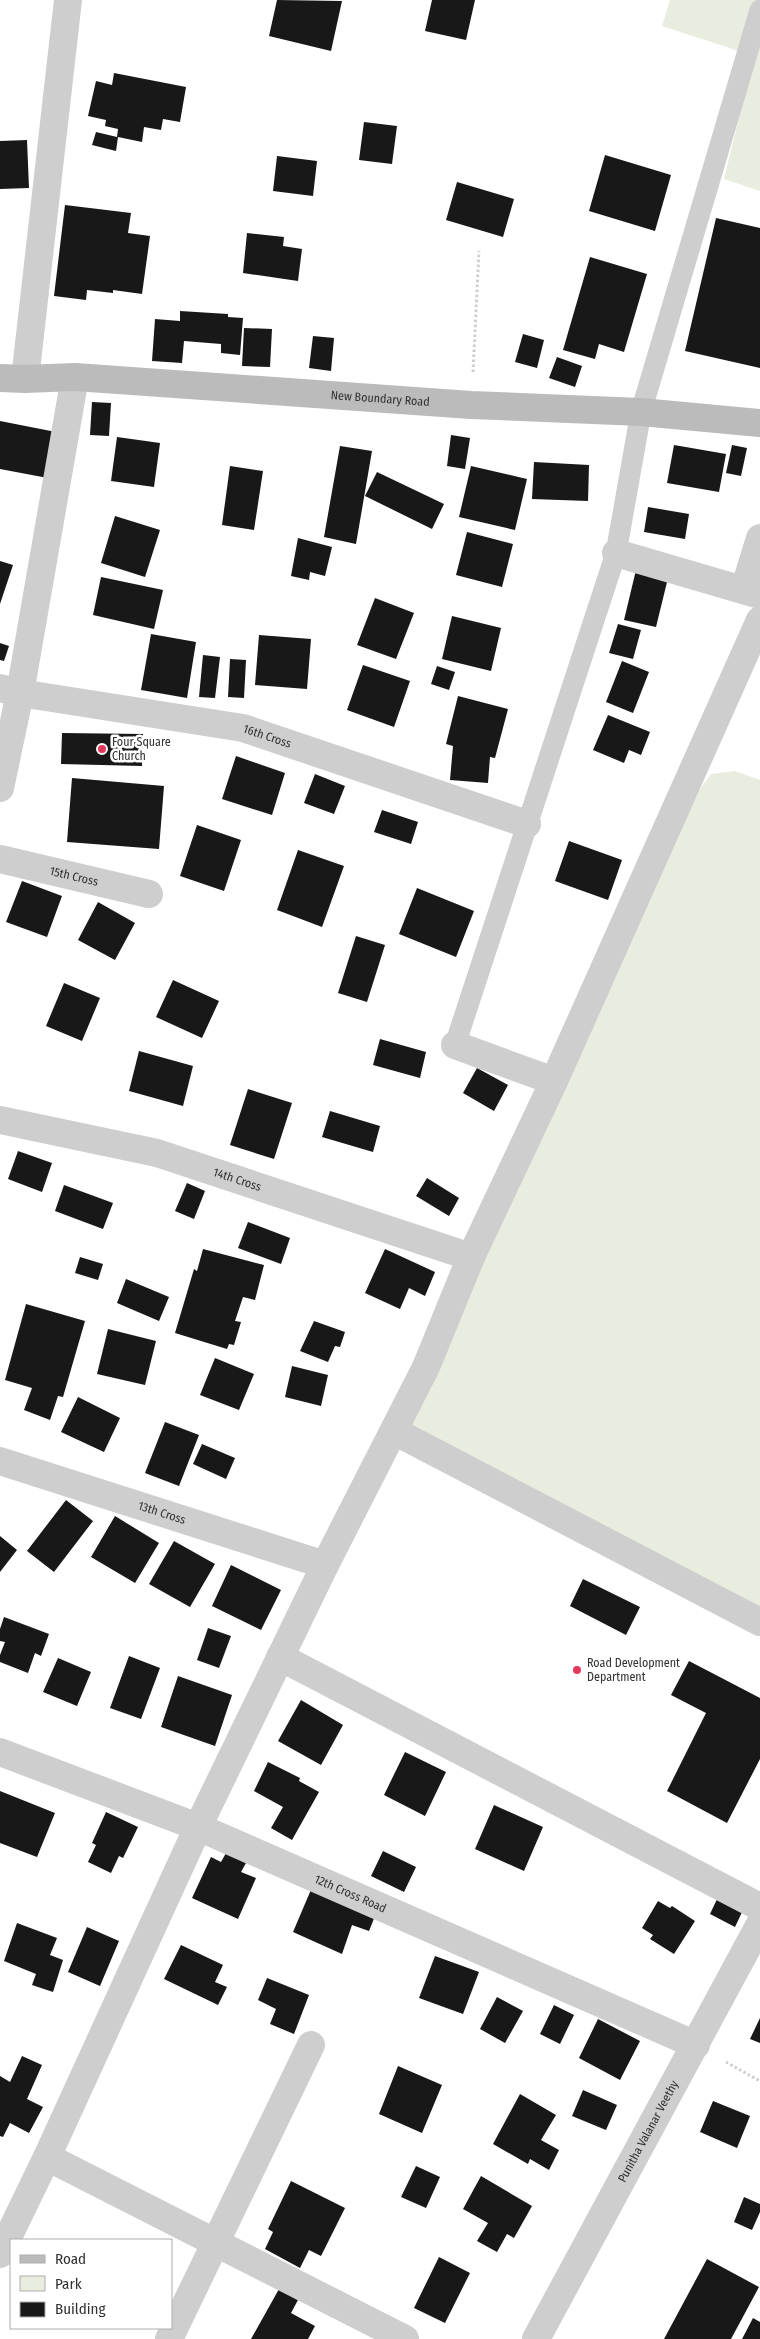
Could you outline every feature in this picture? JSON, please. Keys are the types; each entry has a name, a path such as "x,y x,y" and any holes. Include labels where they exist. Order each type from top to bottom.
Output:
{"main road":[{"name":"New Boundary Road","path":"12,379 75,377 471,405 641,412 760,423"}],"street":[{"path":"12,379 68,0"},
{"path":"0,788 10,690 75,377"},
{"path":"616,553 752,593 760,538"},
{"path":"0,2254 11,2204 48,2157 198,1827 325,1565 426,1367 471,1257 554,1081 760,620"},
{"name":"16th Cross","path":"10,690 243,728 527,824"},
{"name":"15th Cross","path":"0,859 149,894"},
{"path":"455,1045 554,1081"},
{"name":"14th Cross","path":"0,1120 157,1153 471,1257"},
{"path":"394,1431 760,1622"},
{"name":"13th Cross","path":"0,1461 325,1565"},
{"path":"280,1657 760,1907"},
{"name":"12th Cross Road","path":"0,1752 198,1827 696,2045"},
{"name":"Punitha Valanar Veethy","path":"536,2339 760,1924"},
{"path":"168,2339 311,2045"},
{"path":"48,2157 406,2339"}],"lane":[{"path":"455,1045 616,553 641,412 760,10"}],"path":[{"path":"471,405 479,251"},
{"path":"696,2045 760,2081"}],"green space":[{"path":"670,0 760,0 760,191 724,179 754,56 662,26"},
{"path":"735,771 760,780 760,1612 410,1424 698,792 711,774"}],"building":[{"path":"277,0 342,1 331,51 269,36"},
{"path":"432,0 475,0 466,40 425,31"},
{"path":"114,73 186,87 180,122 163,119 161,130 144,127 142,142 118,137 116,151 92,145 96,132 117,137 118,129 105,126 106,120 88,116 96,81 112,85"},
{"path":"364,122 397,126 392,164 359,160"},
{"path":"27,140 29,188 0,189 0,141"},
{"path":"605,155 671,175 655,231 589,211"},
{"path":"277,156 317,161 313,196 273,191"},
{"path":"457,182 514,199 503,237 446,220"},
{"path":"65,205 131,213 128,233 150,236 142,294 113,290 113,293 87,290 86,300 54,296"},
{"path":"716,218 760,228 760,368 685,351"},
{"path":"247,233 284,237 283,246 302,249 298,281 243,273"},
{"path":"590,257 647,274 624,352 599,344 595,359 563,350"},
{"path":"180,311 228,314 228,317 243,318 240,355 221,353 221,344 184,341 182,363 152,361 155,319 180,321"},
{"path":"244,328 272,329 270,367 242,366"},
{"path":"523,334 544,340 537,368 515,362"},
{"path":"313,336 334,338 331,371 309,368"},
{"path":"557,357 582,366 575,387 549,378"},
{"path":"92,402 111,403 109,436 90,435"},
{"path":"0,421 61,433 53,479 0,469"},
{"path":"451,435 470,438 465,469 447,466"},
{"path":"117,437 160,443 154,487 111,481"},
{"path":"674,445 726,454 719,492 667,483"},
{"path":"732,445 747,448 741,476 726,473"},
{"path":"340,446 372,451 356,544 324,537"},
{"path":"534,462 589,465 588,501 532,499"},
{"path":"230,466 263,471 254,530 222,525"},
{"path":"471,466 527,479 515,530 459,517"},
{"path":"377,472 444,504 432,529 365,496"},
{"path":"648,507 689,514 685,539 644,532"},
{"path":"115,516 160,530 145,577 101,563"},
{"path":"467,532 513,544 502,587 456,575"},
{"path":"298,538 332,547 325,576 310,572 309,580 291,576"},
{"path":"0,561 13,565 0,604"},
{"path":"636,570 668,578 656,627 624,620"},
{"path":"101,577 163,590 154,629 93,615"},
{"path":"375,598 414,613 396,659 357,645"},
{"path":"452,616 501,628 491,671 442,659"},
{"path":"618,624 641,630 633,659 609,653"},
{"path":"151,634 196,642 187,698 141,690"},
{"path":"259,635 311,639 307,689 255,685"},
{"path":"0,643 9,646 4,661 0,660"},
{"path":"203,655 220,657 215,698 199,697"},
{"path":"230,659 246,660 244,698 228,697"},
{"path":"622,661 649,672 633,713 606,702"},
{"path":"363,665 410,681 394,727 347,710"},
{"path":"437,666 455,672 449,690 431,684"},
{"path":"458,696 508,709 495,758 490,757 488,783 450,780 453,746 446,744"},
{"path":"608,715 650,732 641,755 629,750 624,763 593,750"},
{"name":"Four Square Church","path":"62,733 143,734 142,766 61,764"},
{"path":"236,756 285,773 272,815 222,799"},
{"path":"315,774 345,786 334,814 304,803"},
{"path":"72,778 164,786 159,849 67,842"},
{"path":"382,810 418,822 411,844 374,832"},
{"path":"197,825 241,840 224,891 180,876"},
{"path":"569,841 622,860 608,900 555,881"},
{"path":"298,850 344,866 322,927 277,910"},
{"path":"22,881 62,896 47,937 6,922"},
{"path":"417,888 474,911 456,957 399,934"},
{"path":"98,902 135,923 115,960 78,940"},
{"path":"356,936 385,945 367,1002 338,993"},
{"path":"173,980 219,1001 202,1038 156,1017"},
{"path":"64,983 100,998 82,1041 46,1026"},
{"path":"380,1039 426,1052 420,1078 373,1065"},
{"path":"139,1051 193,1066 183,1106 129,1091"},
{"path":"477,1068 508,1085 494,1111 463,1093"},
{"path":"248,1089 292,1103 274,1159 230,1145"},
{"path":"330,1111 380,1126 373,1152 322,1137"},
{"path":"18,1151 52,1163 42,1192 8,1179"},
{"path":"427,1178 459,1198 449,1216 416,1196"},
{"path":"187,1183 205,1191 194,1219 175,1211"},
{"path":"64,1185 113,1203 103,1229 55,1211"},
{"path":"248,1222 290,1238 281,1264 238,1248"},
{"path":"203,1249 264,1265 255,1300 243,1297 235,1321 241,1322 234,1345 229,1344 227,1349 175,1333 194,1269 197,1271"},
{"path":"385,1249 435,1272 425,1296 409,1288 400,1309 365,1293"},
{"path":"80,1257 103,1264 98,1280 75,1273"},
{"path":"126,1279 169,1297 159,1321 117,1303"},
{"path":"26,1304 85,1321 63,1397 58,1396 50,1420 24,1410 32,1388 5,1380"},
{"path":"314,1321 345,1332 340,1347 335,1346 328,1362 300,1351"},
{"path":"108,1329 156,1341 145,1385 97,1374"},
{"path":"215,1358 254,1374 239,1410 200,1395"},
{"path":"292,1366 328,1375 321,1406 285,1397"},
{"path":"78,1397 120,1418 104,1452 61,1432"},
{"path":"165,1422 199,1435 179,1486 145,1473"},
{"path":"202,1444 235,1458 226,1479 193,1464"},
{"path":"66,1500 93,1521 54,1572 27,1551"},
{"path":"115,1516 159,1543 135,1583 91,1557"},
{"path":"0,1536 17,1550 0,1572"},
{"path":"174,1541 215,1564 190,1607 149,1584"},
{"path":"231,1565 281,1590 261,1630 212,1606"},
{"path":"583,1579 640,1607 626,1635 570,1606"},
{"path":"4,1617 49,1634 41,1656 35,1653 28,1673 0,1662 0,1655 5,1642 0,1641 0,1629"},
{"path":"208,1628 231,1636 219,1668 197,1660"},
{"path":"129,1656 160,1668 141,1719 110,1708"},
{"path":"58,1658 91,1672 77,1706 43,1692"},
{"path":"689,1661 760,1698 760,1759 727,1823 667,1791 706,1713 671,1695"},
{"path":"178,1676 232,1695 215,1746 161,1727"},
{"path":"301,1700 343,1725 321,1765 278,1741"},
{"path":"405,1752 446,1772 425,1816 384,1795"},
{"path":"268,1762 300,1778 299,1781 319,1792 292,1840 271,1828 283,1807 254,1791"},
{"path":"0,1791 55,1813 37,1857 0,1843"},
{"path":"494,1805 543,1827 524,1871 475,1849"},
{"path":"106,1812 138,1827 123,1858 119,1856 111,1873 88,1862 96,1845 92,1843"},
{"path":"383,1851 416,1867 404,1892 371,1876"},
{"path":"226,1853 246,1863 241,1872 256,1878 238,1919 192,1898 211,1857 221,1862"},
{"path":"313,1885 375,1916 369,1931 352,1925 342,1954 293,1932"},
{"path":"719,1895 744,1908 735,1927 710,1914"},
{"path":"658,1901 670,1908 672,1906 695,1921 674,1954 650,1939 653,1935 642,1928"},
{"path":"17,1923 57,1938 50,1955 63,1960 53,1992 32,1985 36,1974 4,1961"},
{"path":"87,1927 119,1941 100,1986 68,1972"},
{"path":"181,1945 223,1965 215,1982 227,1987 218,2005 164,1979"},
{"path":"435,1956 479,1972 463,2014 419,1998"},
{"path":"267,1978 309,1995 294,2034 270,2024 276,2009 258,2000"},
{"path":"497,1997 523,2011 505,2043 480,2029"},
{"path":"554,2005 574,2015 560,2044 540,2034"},
{"path":"760,2018 760,2043 750,2039"},
{"path":"598,2019 640,2041 620,2080 579,2058"},
{"path":"22,2056 42,2065 27,2099 43,2107 29,2133 10,2123 3,2137 0,2136 0,2076 10,2082"},
{"path":"398,2066 442,2085 422,2133 379,2114"},
{"path":"583,2090 617,2105 606,2130 572,2116"},
{"path":"520,2094 556,2115 541,2140 559,2150 549,2170 530,2159 528,2164 493,2144"},
{"path":"713,2101 750,2116 737,2148 700,2132"},
{"path":"416,2166 440,2177 426,2208 401,2197"},
{"path":"481,2176 532,2206 514,2238 507,2234 497,2252 477,2241 488,2223 463,2209"},
{"path":"291,2181 345,2208 321,2256 309,2250 300,2268 265,2249 273,2232 268,2229"},
{"path":"744,2197 760,2204 760,2212 752,2230 734,2222"},
{"path":"439,2257 470,2273 445,2323 414,2308"},
{"path":"707,2259 759,2287 731,2339 664,2339"},
{"path":"279,2289 298,2300 291,2313 315,2326 308,2339 251,2339"},
{"path":"753,2318 760,2322 760,2339 742,2339"}],"place":[{"name":"Four Square Church","path":"102,749"},
{"name":"Road Development Department","path":"577,1670"}]}
